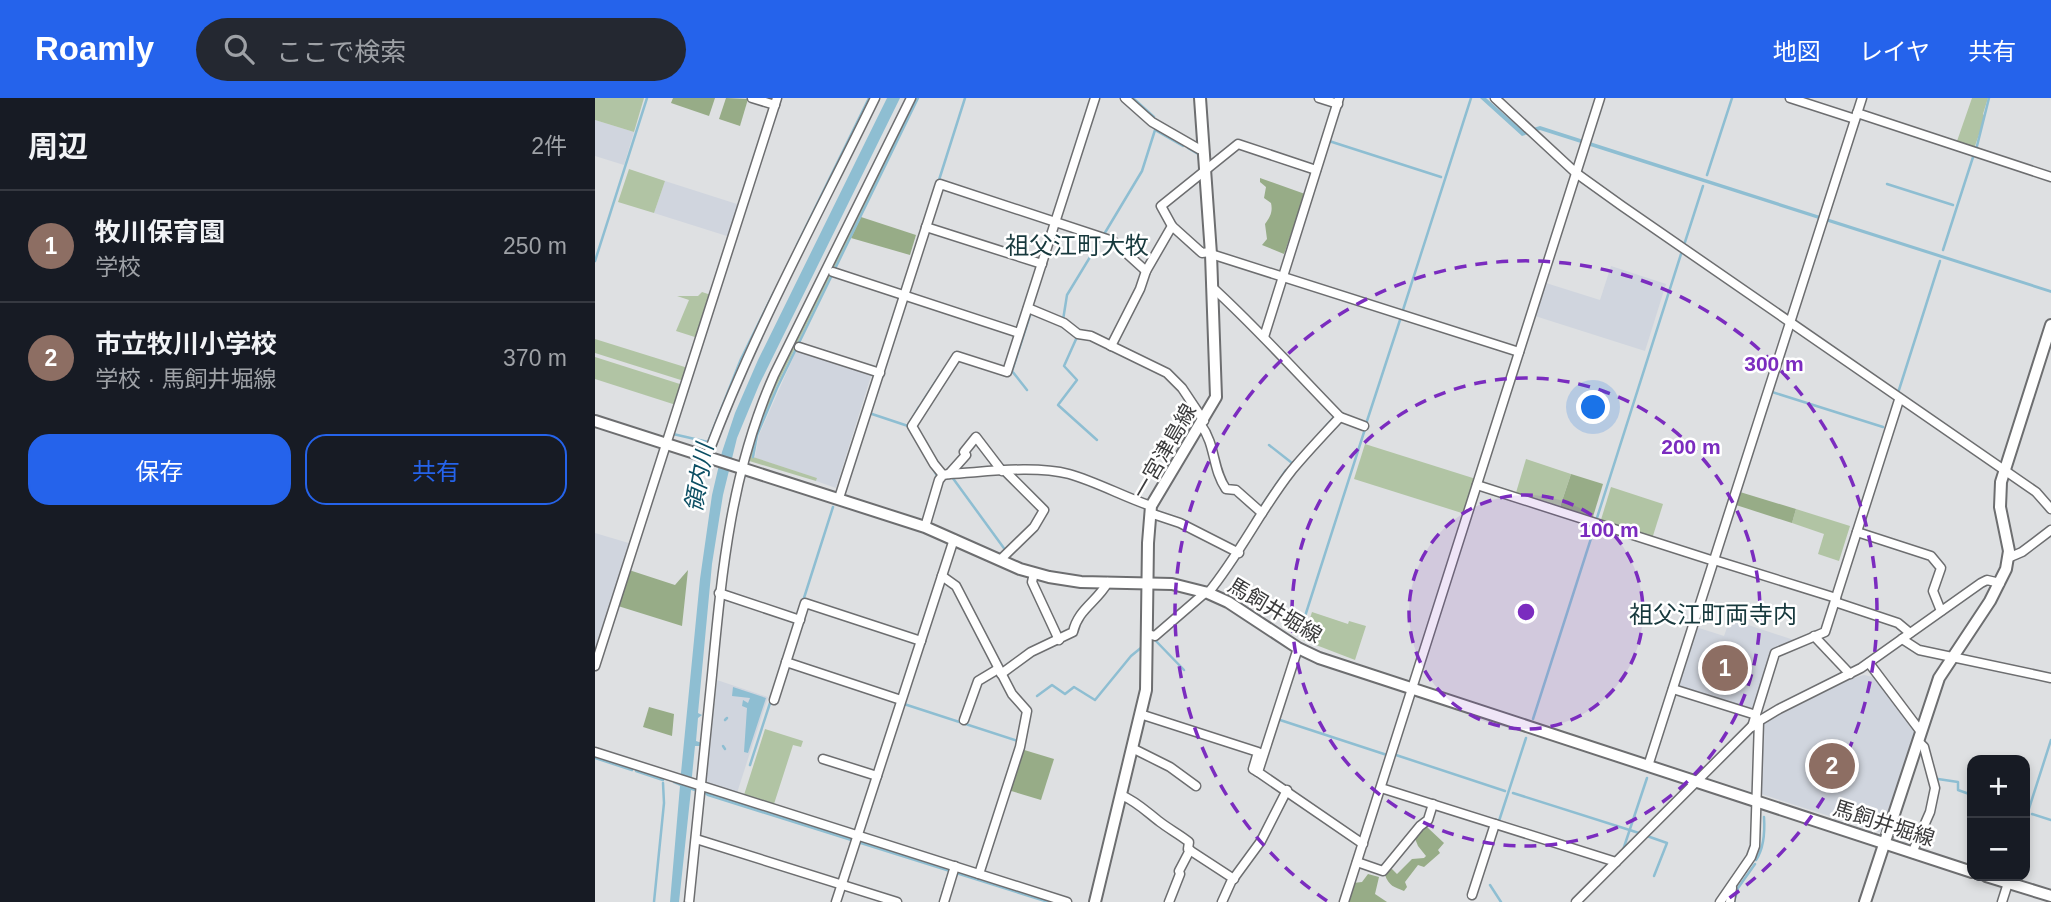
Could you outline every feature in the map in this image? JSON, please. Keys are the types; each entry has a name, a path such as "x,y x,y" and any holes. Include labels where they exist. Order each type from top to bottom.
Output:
{"main road":[{"name":"一宮津島線","path":"1095,902 1148,673 1150,510 1216,397 1200,98"},
{"path":"1865,902 1940,678 2000,583 2008,558 2008,543 2000,508 2000,492 2051,325"},
{"name":"馬飼井堀線","path":"595,421 925,527 1034,573 1081,582 1175,584 1207,593 1319,658 1967,870"},
{"path":"2002,881 2051,896"}],"street":[{"path":"595,666 776,102 752,98"},
{"path":"707,457 757,338 875,98"},
{"path":"689,902 719,593 731,511 741,467 756,414 911,98"},
{"path":"946,475 912,426 957,356 1007,372 1095,98"},
{"path":"1125,98 1152,122 1199,149 1203,148"},
{"path":"1264,337 1338,101 1319,98"},
{"path":"1495,98 1576,173 1899,400 2036,492 2051,509"},
{"path":"1344,902 1600,98"},
{"path":"1790,98 2051,177"},
{"path":"1648,766 1862,98"},
{"path":"1316,170 1238,144 1161,206 1172,226 1202,253 1210,253 1519,352"},
{"path":"839,498 940,184 1113,240 1146,271"},
{"path":"1111,346 1140,289 1146,271 1172,226"},
{"path":"926,227 1042,264"},
{"path":"833,272 1019,333"},
{"path":"1212,287 1340,417 1364,426"},
{"path":"1028,308 1064,323 1078,334 1091,336 1167,373 1182,388 1202,423 1214,450 1218,477 1226,489 1236,491 1262,513"},
{"path":"799,347 880,373"},
{"path":"1720,902 1732,888 1755,846 1758,802 1756,721 1775,653 1825,632 1899,400"},
{"path":"1148,634 1155,636 1207,593 1239,553 1262,513 1292,470 1340,417"},
{"path":"925,527 939,481 966,455 964,452 976,437 1003,471 1044,510 1034,527 1000,560"},
{"path":"946,475 1003,471 1058,472 1072,475 1180,523 1239,553"},
{"path":"1477,485 1835,600 1898,623 1910,633"},
{"path":"2008,558 2051,530"},
{"path":"1857,532 1931,556 1941,568 1933,591 1941,611"},
{"path":"836,902 954,539"},
{"path":"1034,573 1032,582 1059,640"},
{"path":"942,576 956,586 1012,694 1027,711 1020,747 979,874"},
{"path":"1576,902 1725,756 1756,721 1869,663 1981,583 1987,580 2000,583"},
{"path":"964,720 978,681 1073,632 1076,620 1108,582"},
{"path":"719,593 800,620"},
{"path":"774,700 805,603 921,641"},
{"path":"1814,636 1850,674"},
{"path":"1902,639 1919,650 2051,678"},
{"path":"1258,772 1298,648"},
{"path":"786,662 901,700"},
{"path":"1869,663 1919,736 1935,788 1930,811 1912,853"},
{"path":"1673,689 1756,721"},
{"path":"1140,714 1258,752 1253,769 1363,844"},
{"path":"1132,748 1170,767 1196,786"},
{"path":"595,752 701,785 856,839 954,870 979,874 1043,898 1067,902"},
{"path":"823,759 877,776"},
{"path":"1381,788 1616,862"},
{"path":"1222,902 1234,878 1261,841 1287,790"},
{"path":"1121,795 1135,801 1163,825 1175,830 1189,842 1188,849 1234,878"},
{"path":"1357,863 1383,871 1427,820 1433,804"},
{"path":"1472,895 1495,824"},
{"path":"696,839 897,902"},
{"path":"1169,902 1181,874 1179,871 1190,850"},
{"path":"944,902 954,870"},
{"path":"2002,902 2008,883"},
{"path":"1730,902 1732,888"}],"shaded area":[{"path":"595,120 634,132 624,165 595,156"},
{"path":"665,181 740,205 730,237 654,213"},
{"path":"1611,266 1666,284 1645,351 1535,316 1546,283 1600,300"},
{"path":"797,349 872,373 836,488 816,481 817,478 755,458 759,435"},
{"path":"595,533 632,544 595,658"},
{"path":"1730,619 1794,640 1772,651 1753,709 1749,711 1680,688 1678,685 1696,627 1724,636"},
{"path":"1864,675 1877,678 1915,730 1882,831 1879,832 1761,794 1761,739 1764,724 1850,679"},
{"path":"717,680 768,697 737,793 706,783"}],"green space":[{"path":"595,98 644,98 634,132 595,120"},
{"path":"673,98 715,98 709,116 671,103"},
{"path":"726,98 748,99 740,126 719,119"},
{"path":"914,98 918,98 776,387 757,435 753,457 817,478 816,481 746,460 748,448 776,377"},
{"path":"1972,98 1988,98 1983,114 1985,117 1974,149 1956,144"},
{"path":"629,169 665,181 654,213 618,202"},
{"path":"1260,178 1305,194 1284,254 1262,245 1267,239 1265,224 1272,209 1271,203 1264,198 1266,187 1260,182"},
{"path":"861,217 916,235 910,255 851,238"},
{"path":"702,292 711,295 698,338 676,331 689,300 677,296 698,296"},
{"path":"595,339 688,368 684,381 595,353"},
{"path":"595,357 683,385 676,405 595,379"},
{"path":"1365,444 1476,479 1465,514 1354,479"},
{"path":"1526,459 1571,474 1559,510 1515,496"},
{"path":"1571,474 1603,484 1592,520 1559,510"},
{"path":"1611,487 1663,504 1652,539 1600,523"},
{"path":"1740,492 1796,509 1792,523 1736,505"},
{"path":"1796,509 1850,526 1839,561 1818,554 1824,534 1792,523"},
{"path":"629,570 675,585 688,570 682,626 618,606"},
{"path":"1312,612 1348,624 1349,621 1366,626 1355,660 1303,640"},
{"path":"649,707 674,714 672,736 643,727"},
{"path":"765,729 803,741 801,747 793,745 774,804 744,795"},
{"path":"1021,749 1054,759 1041,800 1008,790"},
{"path":"1424,826 1444,843 1438,850 1440,853 1424,867 1418,865 1405,882 1407,887 1404,891 1392,886 1385,875 1390,867 1397,874 1412,859 1426,856 1414,836"},
{"path":"1368,874 1379,877 1375,894 1387,902 1347,902 1353,883 1362,882"}],"water":[{"path":"887,98 900,98 759,385 737,438 723,495 712,564 698,713 702,715 698,718 696,741 702,743 702,746 695,746 691,786 698,789 697,792 691,790 679,902 670,902 680,786 673,781 680,783 700,579 712,495 722,452 735,413 758,360"},
{"path":"1480,98 1486,98 1523,131 1540,126 2051,290 2051,293 1540,130 1522,136"},
{"path":"733,687 766,698 748,753 744,752 747,708 742,706 743,700 748,703 750,698 732,696"},
{"path":"705,791 1054,902 1044,902 707,796"}],"waterway":[{"path":"595,261 647,98"},
{"path":"797,245 869,98"},
{"path":"753,457 757,435 777,388 918,98"},
{"path":"939,180 965,98"},
{"path":"1133,98 1154,117"},
{"path":"1403,310 1471,98"},
{"path":"1707,175 1732,98"},
{"path":"1976,150 1989,98"},
{"path":"1103,236 1142,171 1155,130 1183,146"},
{"path":"1329,141 1441,177"},
{"path":"1188,148 1198,154 1200,165"},
{"path":"1943,250 1974,154"},
{"path":"1887,184 1953,205"},
{"path":"1685,242 1703,186"},
{"path":"1063,320 1067,295 1101,239"},
{"path":"1596,521 1681,254"},
{"path":"1898,393 1940,261"},
{"name":"領内川","path":"673,434 708,442 741,359 774,292"},
{"path":"1027,390 1012,371 1032,313"},
{"path":"1366,424 1400,320"},
{"path":"1077,337 1064,366 1077,380 1058,405 1097,440"},
{"path":"923,401 942,372"},
{"path":"1772,392 1883,427"},
{"path":"909,428 919,407"},
{"path":"869,413 908,426"},
{"path":"1324,428 1333,418"},
{"path":"1299,635 1365,429"},
{"path":"1269,445 1292,463"},
{"path":"932,467 937,476"},
{"path":"1261,507 1286,470"},
{"path":"952,477 1006,551"},
{"path":"803,601 833,507"},
{"path":"1533,719 1595,526"},
{"path":"1155,640 1184,670"},
{"path":"1037,696 1052,685 1065,694 1074,687 1095,700 1131,656 1142,647"},
{"path":"750,765 770,703"},
{"path":"904,704 1018,741"},
{"path":"1277,719 1387,755"},
{"path":"1499,821 1526,738"},
{"path":"2026,818 2051,740"},
{"path":"1396,755 1505,791"},
{"path":"595,758 632,770"},
{"path":"636,771 663,780"},
{"path":"1623,850 1647,778"},
{"path":"1938,779 1958,782 1958,790 1967,793"},
{"path":"654,902 664,803 663,783"},
{"path":"1513,793 1639,833"},
{"path":"2032,814 2051,820"},
{"path":"1756,860 1763,840 1764,817"},
{"path":"1647,836 1667,843 1654,876"},
{"path":"1734,902 1738,888 1755,864"},
{"path":"940,902 947,878"},
{"path":"1490,885 1501,902"}],"place":[{"name":"牧川保育園","path":"1725,668"},
{"name":"市立牧川小学校","path":"1832,766"}],"district":[{"name":"祖父江町大牧","path":"1077,245"},
{"name":"祖父江町両寺内","path":"1713,614"}]}
